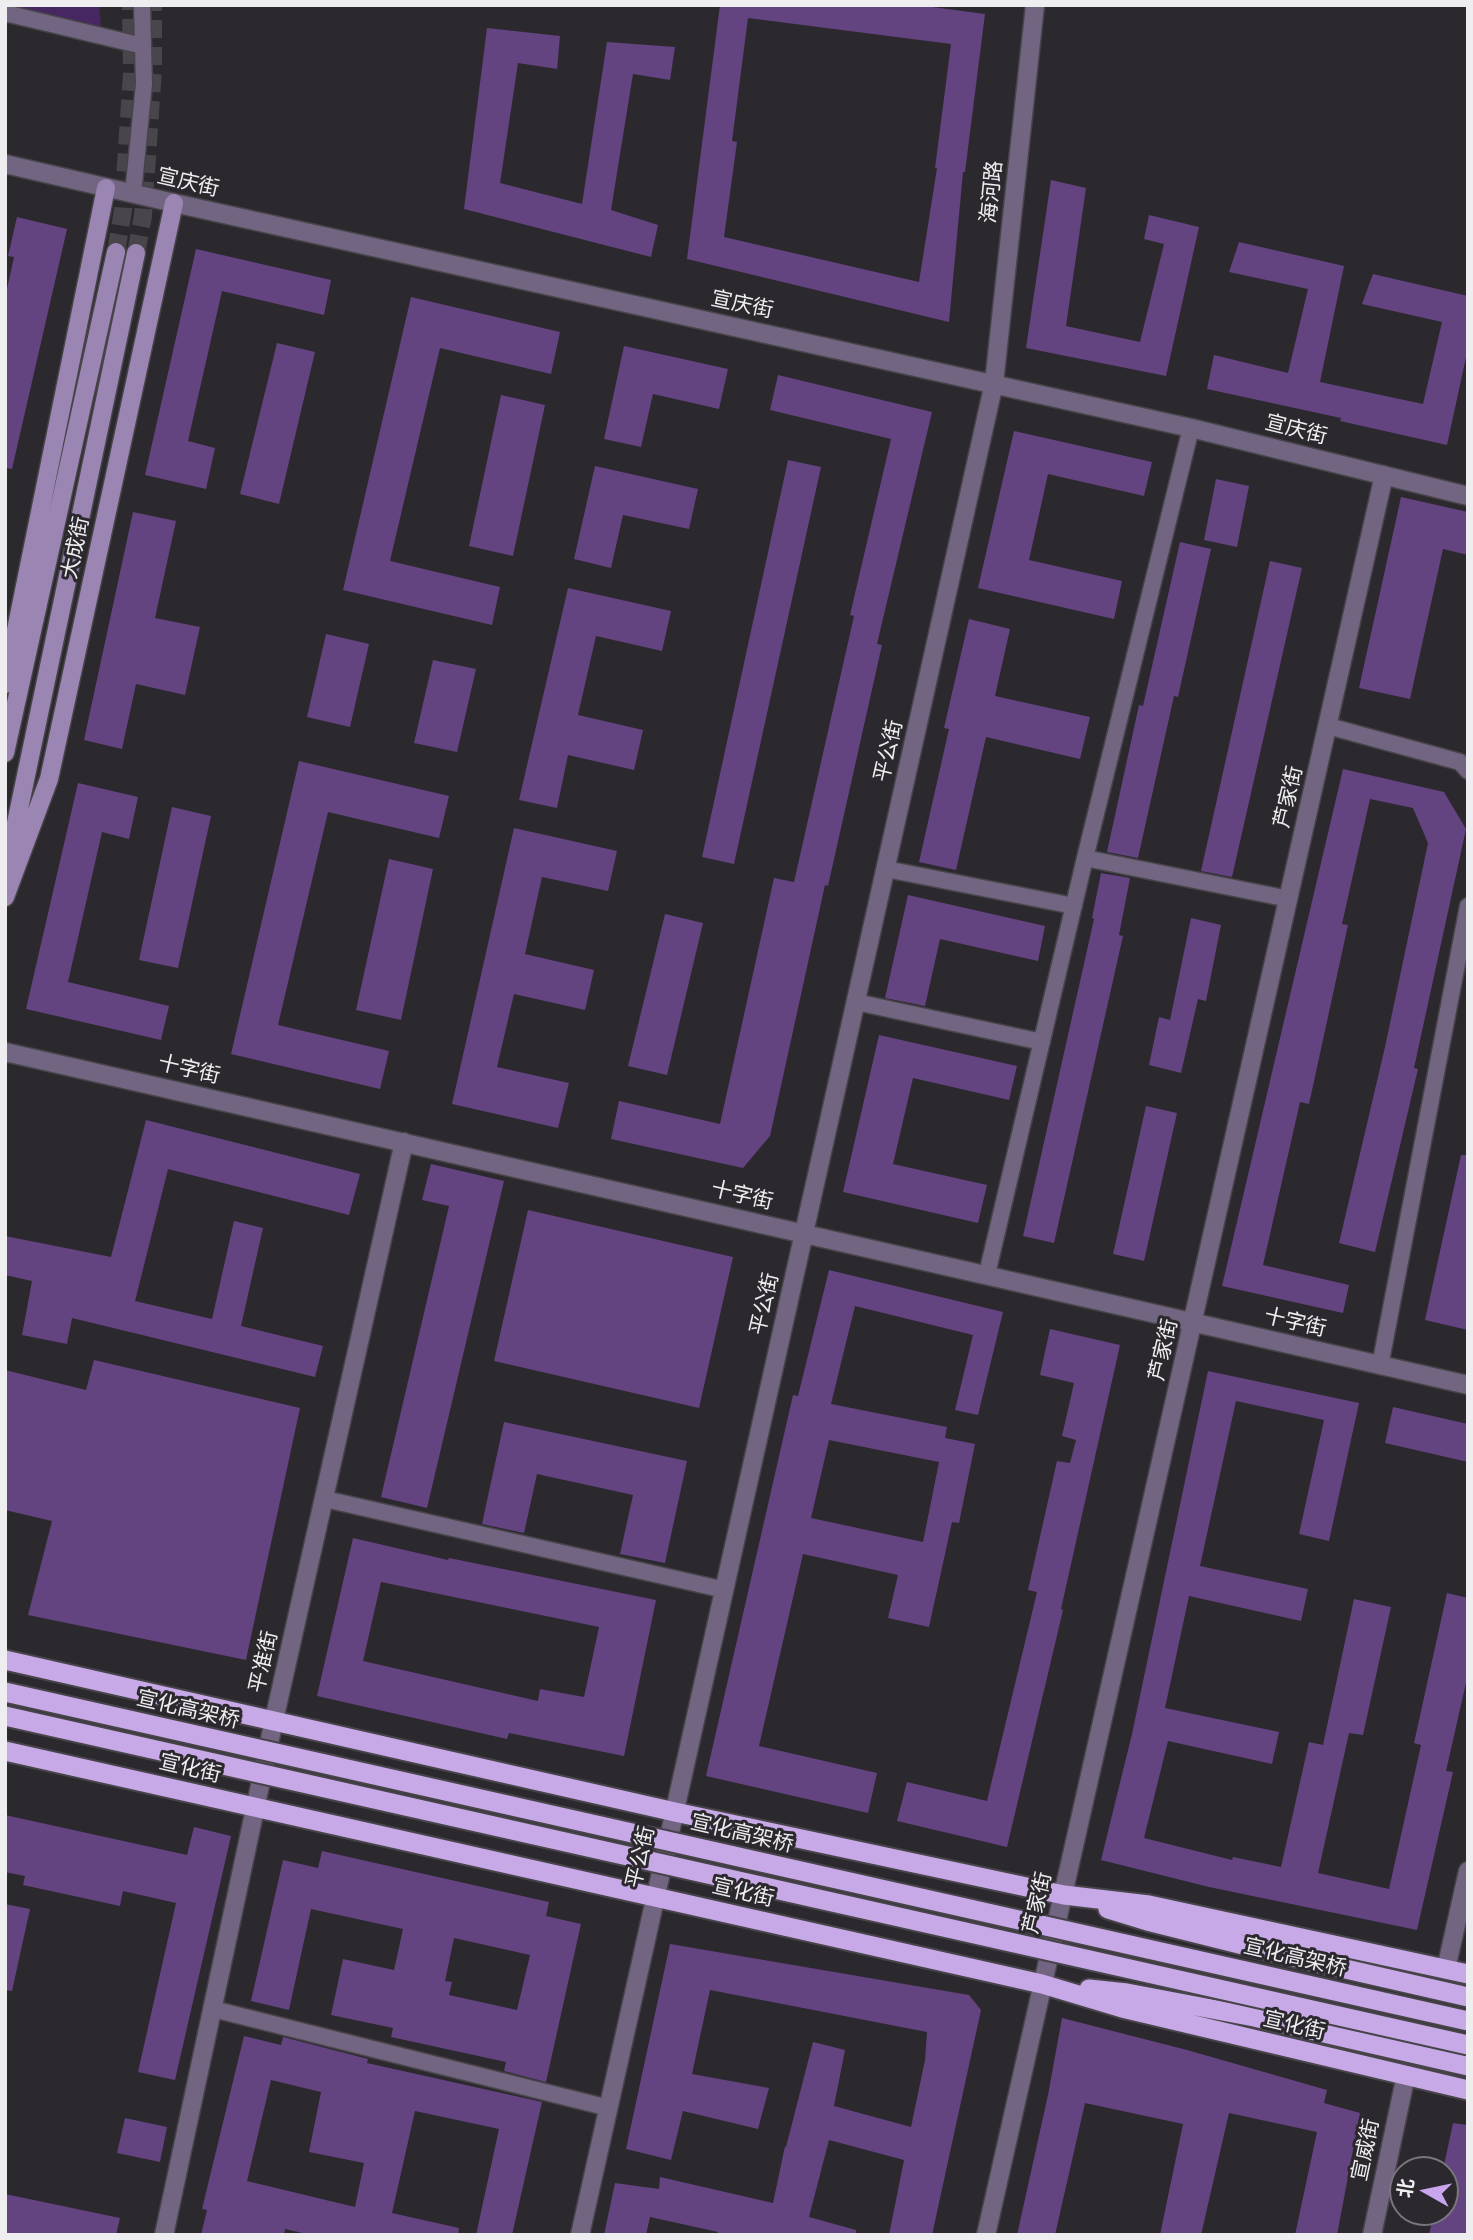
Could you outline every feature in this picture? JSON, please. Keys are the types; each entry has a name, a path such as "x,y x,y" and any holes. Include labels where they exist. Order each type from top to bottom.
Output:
{"highway":[{"path":"5,1660 675,1812 1064,1895 1149,1905 1468,1974"},
{"name":"宣化高架桥","path":"5,1692 1468,2021"},
{"path":"5,1716 1468,2045"},
{"name":"宣化街","path":"5,1751 1042,1984 1122,2008 1468,2090"},
{"path":"1064,1895 1147,1921 1468,1997"},
{"path":"1042,1984 1127,1993 1254,2017 1468,2066"}],"main road":[{"name":"大成街","path":"5,684 106,188"},
{"name":"大成街","path":"5,897 50,779 174,203"},
{"name":"大成街","path":"5,752 116,252"},
{"name":"大成街","path":"5,876 136,253"}],"street":[{"path":"133,194 144,84 142,5"},
{"name":"海河路","path":"994,383 1035,5"},
{"path":"5,13 143,46"},
{"name":"宣庆街","path":"5,164 994,383 1468,496"},
{"name":"平公街","path":"580,2235 994,383"},
{"path":"987,1274 1085,858 1191,428"},
{"name":"芦家街","path":"986,2235 1384,475"},
{"path":"1328,726 1460,762 1468,771"},
{"path":"1085,858 1289,899"},
{"path":"886,869 1074,906"},
{"path":"1380,1366 1468,906"},
{"path":"856,1002 1042,1042"},
{"name":"十字街","path":"5,1052 1468,1385"},
{"name":"平准街","path":"164,2235 274,1720 404,1142"},
{"path":"325,1500 724,1590"},
{"path":"1446,1969 1468,1871"},
{"path":"212,2009 609,2108"},
{"name":"宣威街","path":"1372,2235 1406,2076"}],"shaded area":[{"path":"99,5 101,29 5,7"}],"building":[{"path":"720,5 917,5 985,14 963,172 949,322 687,259","holes":["748,18 951,44 937,168 919,282 724,237 737,142 732,141"]},
{"path":"487,28 560,36 557,69 518,63 500,183 582,204 607,42 675,47 670,80 633,74 611,210 658,225 651,257 464,209"},
{"path":"1051,180 1086,188 1066,326 1140,342 1164,244 1144,239 1149,215 1199,227 1166,376 1026,348"},
{"path":"17,217 67,229 12,469 5,468 5,298 14,257 8,256"},
{"path":"1239,242 1344,266 1320,382 1423,404 1442,322 1362,304 1373,274 1468,296 1468,348 1447,445 1340,421 1341,418 1207,389 1214,355 1288,373 1308,289 1229,272"},
{"path":"196,249 331,280 324,315 222,291 188,441 215,448 206,489 145,475"},
{"path":"411,297 560,332 551,374 440,348 390,561 500,587 492,625 343,590"},
{"path":"277,343 315,352 279,504 240,494"},
{"path":"624,346 728,369 719,409 653,394 641,447 604,439"},
{"path":"778,375 932,412 877,644 882,645 828,886 825,885 770,1136 743,1168 611,1139 619,1101 720,1124 774,878 794,882 854,616 850,615 891,439 770,410"},
{"path":"501,395 545,405 513,556 469,546"},
{"path":"1014,431 1152,462 1144,496 1048,474 1029,560 1122,581 1114,619 978,588"},
{"path":"788,460 821,467 734,864 702,857"},
{"path":"595,466 698,489 689,529 623,515 611,568 574,559"},
{"path":"1216,479 1249,486 1237,547 1204,540"},
{"path":"1401,497 1468,512 1468,555 1443,549 1410,699 1359,688"},
{"path":"133,512 176,521 155,618 200,627 185,695 136,684 122,749 84,740"},
{"path":"1180,542 1211,549 1178,697 1174,696 1138,858 1107,852 1139,705 1143,706"},
{"path":"1270,561 1302,568 1232,877 1201,871"},
{"path":"568,588 671,611 662,651 596,636 578,715 643,730 634,770 568,755 557,808 519,800"},
{"path":"969,619 1010,629 995,696 1090,717 1080,759 986,737 956,870 919,862 949,729 944,728"},
{"path":"326,634 369,644 350,727 307,717"},
{"path":"433,660 476,669 457,752 414,743"},
{"path":"299,761 449,796 439,838 328,812 278,1025 389,1051 380,1089 231,1054"},
{"path":"1343,769 1444,792 1466,829 1414,1068 1418,1069 1375,1252 1339,1243 1385,1047 1428,843 1413,808 1370,799 1342,924 1348,925 1309,1104 1300,1102 1263,1265 1349,1285 1343,1313 1222,1286"},
{"path":"78,783 138,797 129,839 102,832 68,982 169,1006 161,1040 26,1009"},
{"path":"172,807 211,816 178,968 139,960"},
{"path":"514,828 617,851 608,891 542,877 525,954 594,970 585,1010 514,994 497,1067 569,1083 558,1128 452,1104"},
{"path":"389,859 433,869 401,1020 356,1010"},
{"path":"1101,873 1130,878 1119,935 1123,936 1054,1243 1023,1236 1094,919 1092,918"},
{"path":"908,895 1045,926 1038,961 940,939 925,1006 885,998"},
{"path":"665,914 703,923 667,1075 628,1066"},
{"path":"1191,918 1221,925 1206,1001 1198,999 1181,1073 1149,1065 1159,1017 1170,1020"},
{"path":"879,1035 1017,1066 1009,1100 913,1078 893,1164 987,1185 978,1223 843,1192"},
{"path":"1146,1106 1177,1113 1144,1261 1113,1254"},
{"path":"146,1120 360,1174 349,1215 168,1169 135,1301 212,1319 234,1221 263,1228 241,1326 323,1346 315,1377 72,1318 67,1344 22,1335 32,1281 5,1275 5,1236 111,1257"},
{"path":"1461,1155 1468,1155 1468,1330 1425,1320"},
{"path":"431,1164 504,1181 427,1508 381,1497 449,1206 422,1200"},
{"path":"528,1210 733,1257 699,1408 494,1361"},
{"path":"829,1270 1003,1312 978,1415 955,1410 973,1335 855,1306 831,1404 947,1427 945,1438 975,1444 959,1523 952,1522 929,1627 888,1618 898,1575 803,1554 759,1746 877,1773 868,1813 706,1776 793,1395 798,1396","holes":["829,1440 939,1462 923,1542 811,1518"]},
{"path":"1050,1329 1120,1345 1061,1609 1063,1610 1007,1847 897,1821 907,1782 987,1801 1037,1592 1028,1590 1057,1461 1070,1463 1076,1440 1062,1436 1074,1383 1040,1375"},
{"path":"94,1360 300,1408 246,1660 28,1615 52,1521 5,1510 5,1370 86,1390"},
{"path":"1208,1371 1359,1403 1329,1541 1299,1534 1324,1420 1236,1401 1200,1566 1308,1589 1301,1621 1189,1596 1165,1708 1279,1732 1272,1764 1168,1741 1144,1838 1232,1860 1233,1857 1281,1867 1309,1742 1323,1745 1354,1599 1391,1607 1363,1735 1349,1733 1318,1873 1389,1889 1421,1745 1414,1743 1447,1593 1468,1598 1468,1674 1446,1771 1453,1772 1417,1930 1209,1887 1101,1860 1132,1734"},
{"path":"1393,1407 1468,1424 1468,1462 1385,1443"},
{"path":"504,1422 687,1461 665,1563 620,1554 633,1495 537,1474 524,1533 482,1524"},
{"path":"353,1538 448,1560 449,1558 656,1600 624,1756 509,1733 507,1739 317,1696","holes":["381,1582 599,1627 584,1697 540,1689 538,1701 363,1661"]},
{"path":"5,1815 187,1855 194,1827 231,1836 175,2080 138,2072 176,1903 123,1891 120,1906 23,1885 25,1876 5,1872"},
{"path":"322,1851 549,1902 546,1916 581,1924 546,2082 504,2071 506,2062 391,2037 393,2028 331,2015 343,1959 394,1970 403,1929 311,1909 289,2010 251,2001 283,1860 318,1868","holes":["454,1938 530,1955 517,2010 449,1995 452,1982 445,1981"]},
{"path":"5,1904 30,1909 12,1991 5,1990"},
{"path":"670,1944 969,1995 981,2010 932,2235 889,2235 904,2160 829,2140 809,2217 856,2230 856,2235 717,2235 718,2232 650,2217 646,2235 604,2235 615,2183 659,2189 660,2177 773,2203 813,2042 845,2050 834,2106 911,2127 925,2060 927,2032 710,1990 692,2074 769,2088 758,2129 683,2111 671,2160 626,2149"},
{"path":"1062,2018 1327,2090 1324,2103 1360,2113 1337,2235 1295,2235 1317,2132 1229,2113 1201,2235 1160,2235 1183,2124 1085,2103 1055,2235 1017,2235"},
{"path":"244,2036 281,2045 283,2037 368,2059 367,2063 542,2102 512,2235 476,2235 499,2129 415,2111 392,2213 459,2228 458,2235 311,2235 285,2229 284,2235 201,2235 207,2210 202,2209","holes":["271,2080 321,2092 309,2152 364,2163 355,2207 247,2181"]},
{"path":"125,2118 167,2127 160,2162 117,2153"},
{"path":"1453,2123 1468,2125 1468,2235 1429,2235 1431,2226 1459,2226 1459,2156 1446,2156"},
{"path":"5,2194 120,2218 116,2235 5,2235"}],"tunnel":[{"path":"116,252 123,210 132,73 131,5"},
{"path":"136,253 143,216 153,69 153,5"}]}
